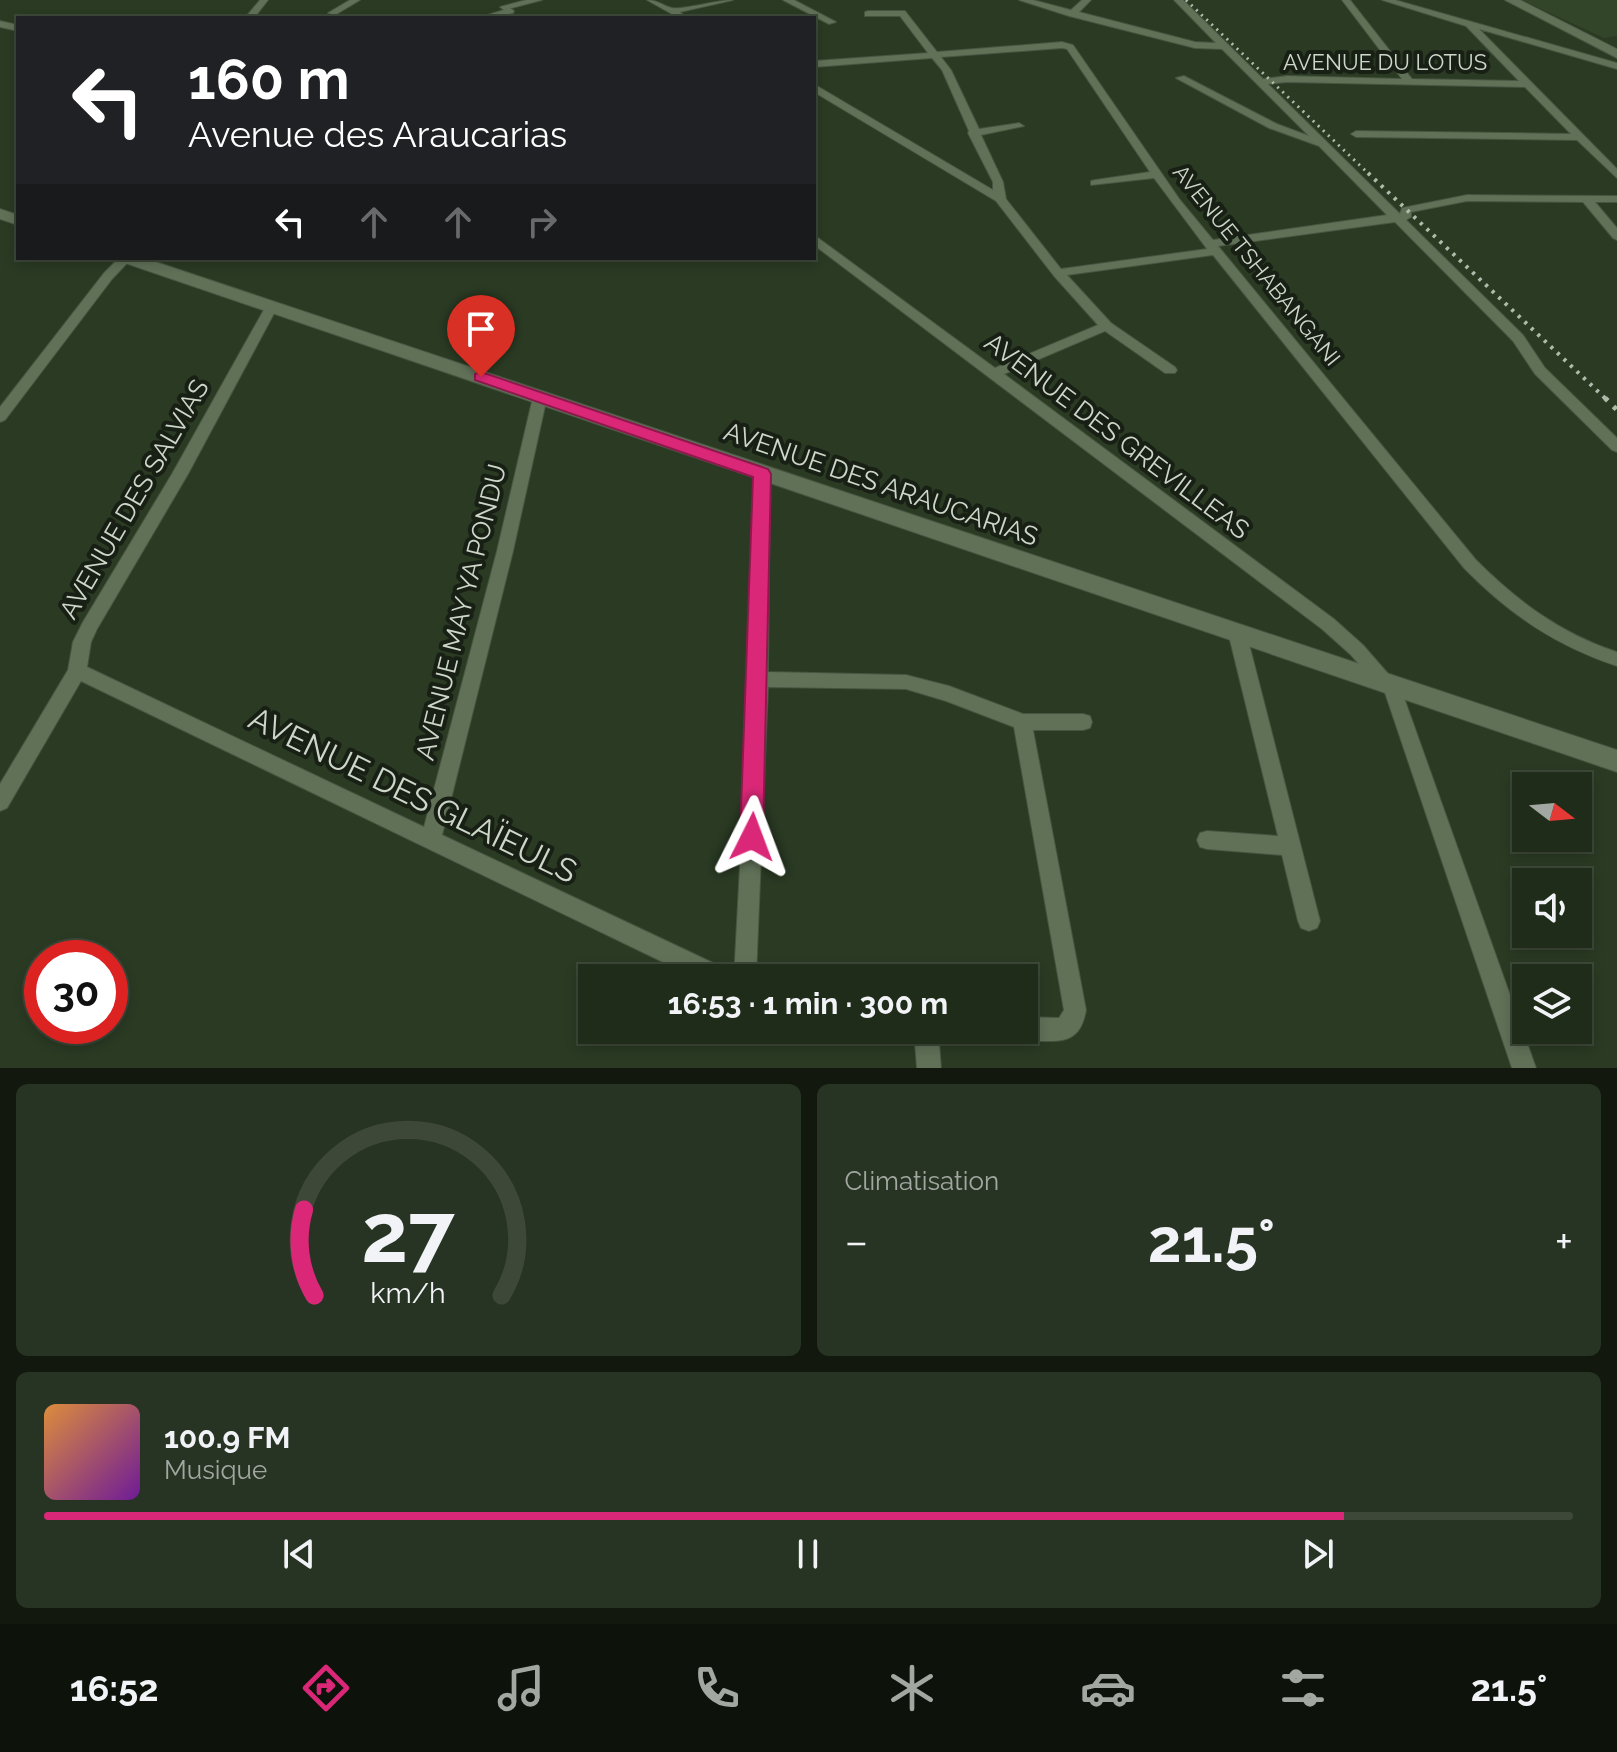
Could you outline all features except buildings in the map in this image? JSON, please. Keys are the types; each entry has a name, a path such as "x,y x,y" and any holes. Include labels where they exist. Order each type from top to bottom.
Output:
{"street":[{"path":"251,16 264,0"},
{"path":"332,13 356,0"},
{"path":"495,0 516,16"},
{"path":"488,16 538,0"},
{"path":"651,0 680,16"},
{"path":"671,11 729,0"},
{"path":"787,0 832,22"},
{"path":"1023,0 1195,45 1225,46"},
{"path":"1072,14 1087,0"},
{"name":"AVENUE DU LOTUS","path":"1178,0 1261,82 1527,84"},
{"path":"1346,0 1410,82"},
{"path":"1386,0 1469,24 1617,56"},
{"path":"1511,0 1617,56"},
{"path":"868,14 902,13 936,54 998,182 1000,199"},
{"path":"1469,24 1617,175"},
{"path":"1236,41 1279,80"},
{"name":"AVENUE TSHABANGANI","path":"816,64 1062,45 1070,47 1156,175 1470,564 1496,591 1552,632 1617,659"},
{"path":"1181,78 1273,126 1323,145"},
{"path":"1261,82 1518,338 1540,371 1617,447"},
{"path":"816,89 1000,199 1058,273 1106,326 1170,370"},
{"path":"973,133 1019,126"},
{"path":"1356,134 1578,137"},
{"path":"1095,183 1156,175"},
{"path":"1585,197 1617,236"},
{"path":"1058,273 1405,217 1406,210 1467,198 1617,199"},
{"name":"AVENUE DES GREVILLEAS","path":"816,241 1328,624 1387,682"},
{"path":"0,417 108,276 125,260"},
{"name":"AVENUE DES ARAUCARIAS","path":"133,260 1617,761"},
{"name":"AVENUE DES SALVIAS","path":"0,802 77,671 82,642 89,627 180,474 272,306"},
{"path":"993,374 1106,326"},
{"name":"AVENUE MAY YA PONDU","path":"431,839 505,551 540,397"},
{"path":"746,964 759,679 762,474"},
{"path":"1237,632 1309,921"},
{"name":"AVENUE DES GLAÏEULS","path":"77,671 691,964"},
{"path":"759,679 906,682 949,694 1022,722 1083,722"},
{"path":"1387,682 1524,1068"},
{"path":"1022,722 1075,1010 1073,1021 1064,1030 1038,1029"},
{"path":"1207,840 1290,846"},
{"path":"927,1044 929,1068"}],"shaded area":[{"path":"1522,0 1617,0 1617,36 1604,38"}],"railway":[{"path":"1186,0 1370,175"},
{"path":"1368,173 1607,400"},
{"path":"1607,400 1617,410"}],"route":[{"path":"481,377 762,474 759,679 752,837"}]}
